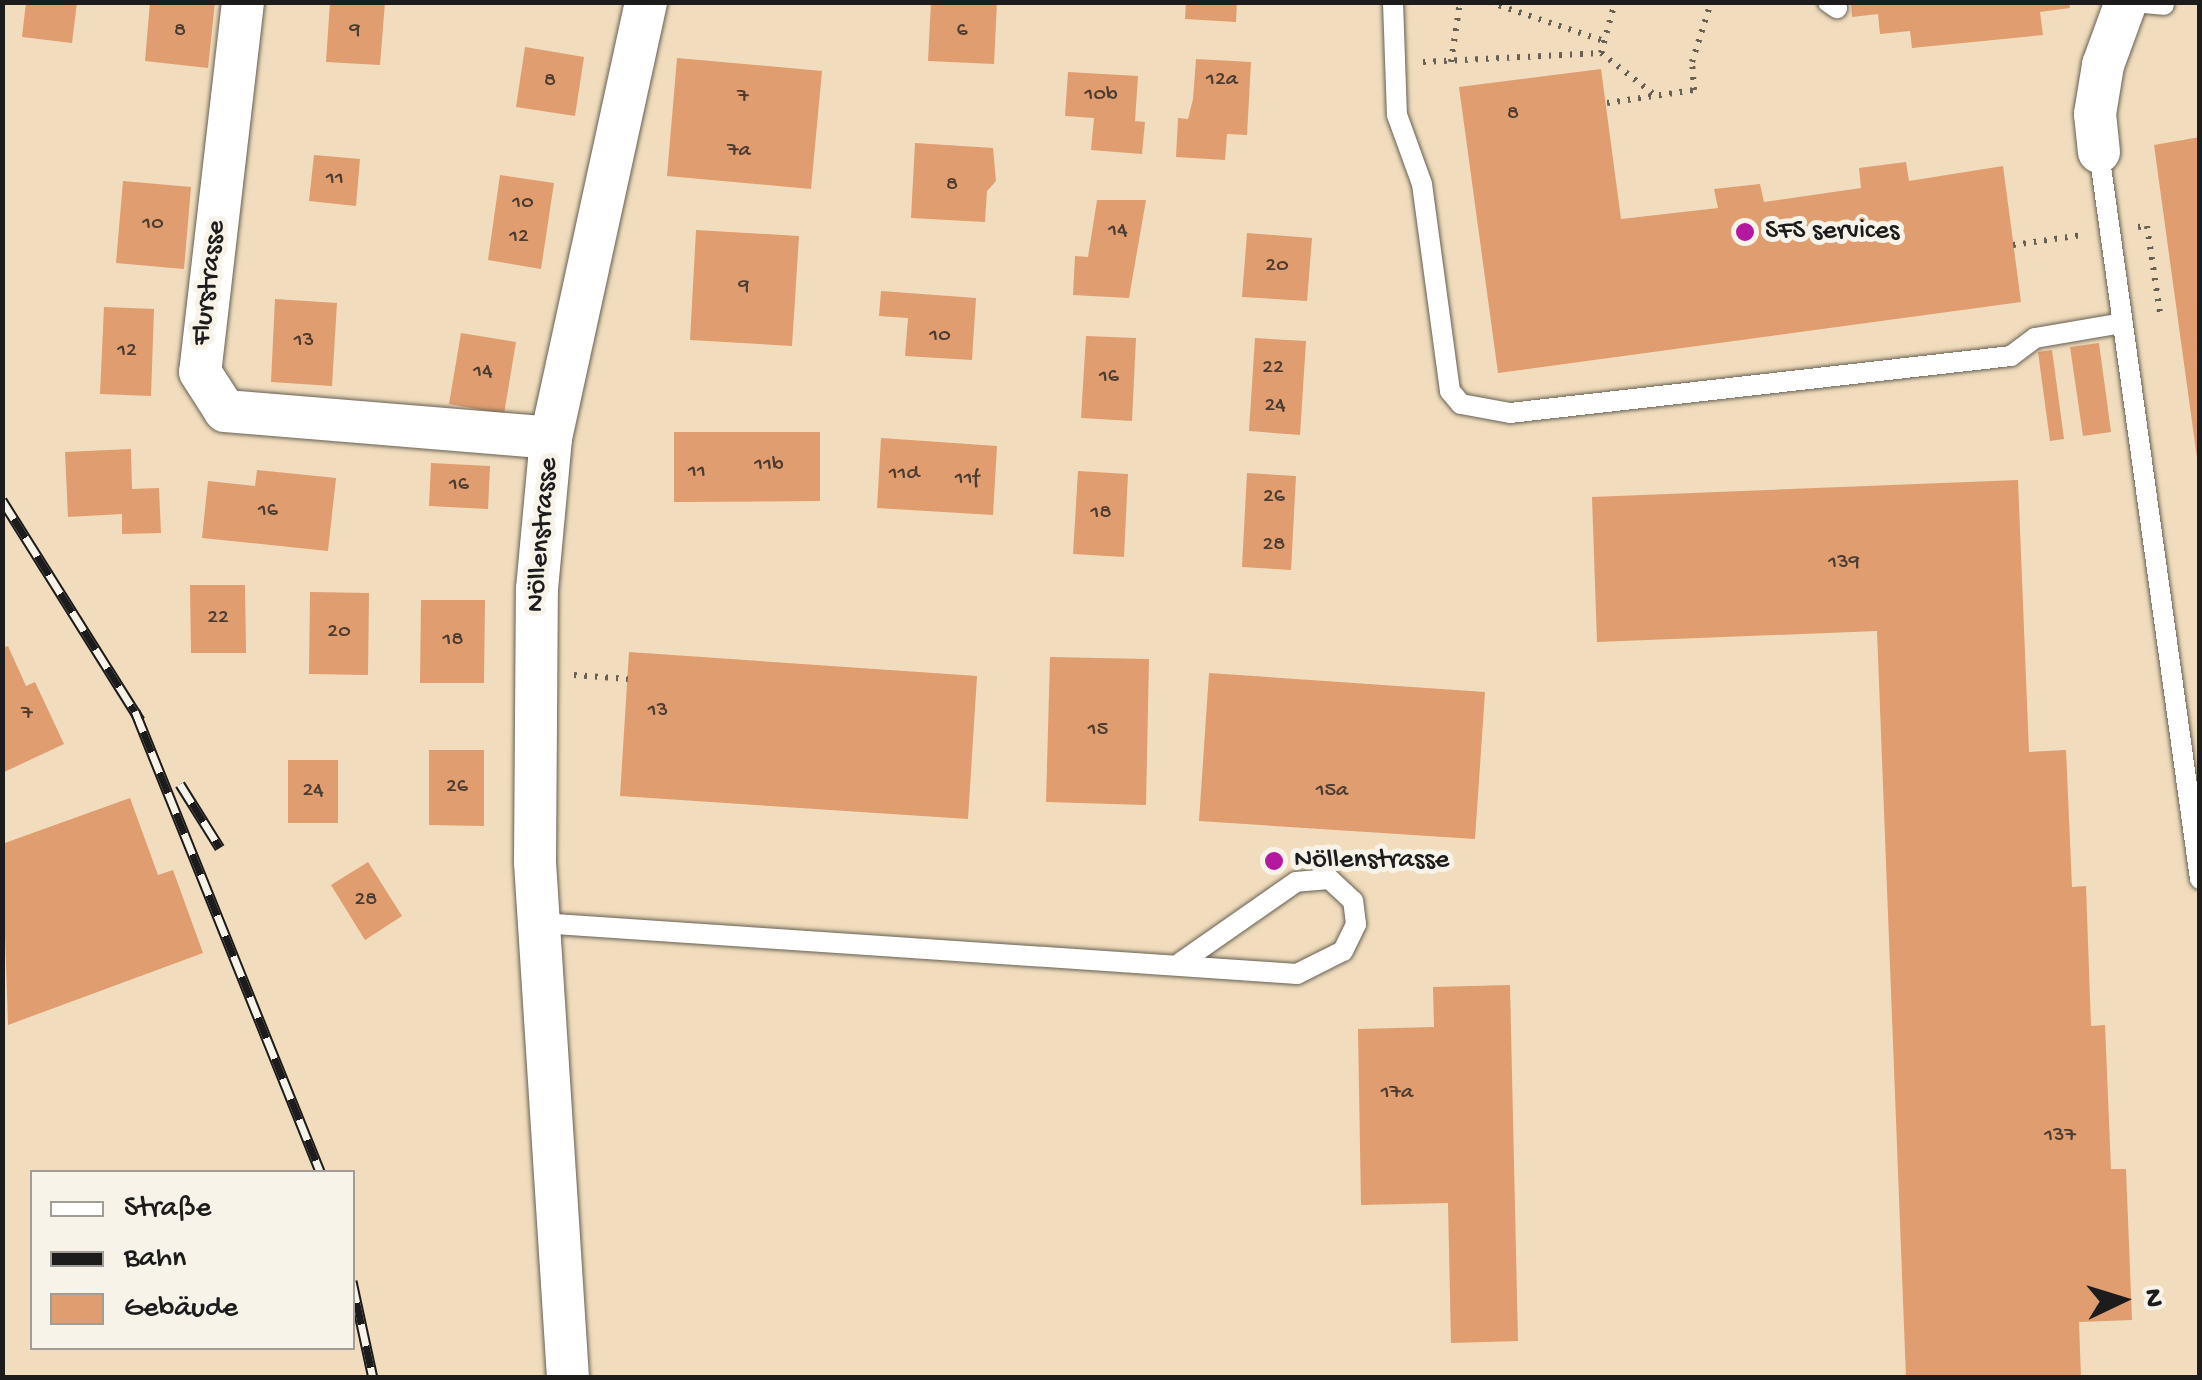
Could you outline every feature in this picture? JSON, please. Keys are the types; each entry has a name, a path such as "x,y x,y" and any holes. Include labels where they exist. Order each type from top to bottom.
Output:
{"street":[{"name":"Flurstrasse","path":"243,2 200,372 225,411 551,438"},
{"name":"Nöllenstrasse","path":"568,1378 540,923 532,718 551,438 646,2"},
{"path":"2099,152 2095,114 2103,65 2141,3"}],"lane":[{"path":"1394,2 1391,62 1397,116 1422,184 1450,390 1462,404 1510,413 2011,356 2035,338 2122,323"},
{"path":"2099,152 2200,879"},
{"path":"540,923 1180,963 1280,974 1313,971 1354,935 1353,902 1329,879 1296,882 1180,963"}],"path":[{"path":"1451,62 1460,2"},
{"path":"1488,2 1604,41"},
{"path":"1601,52 1615,2"},
{"path":"1608,103 1694,90 1692,62 1712,2"},
{"path":"1391,62 1492,61 1601,52 1656,96"},
{"path":"553,674 628,678"}],"building":[{"path":"26,2 77,2 72,43 22,37"},
{"path":"150,2 215,2 208,68 145,61"},
{"path":"330,2 385,2 380,65 326,62"},
{"path":"931,2 997,2 994,64 928,61"},
{"path":"1186,2 1237,2 1236,22 1185,19"},
{"path":"1851,2 2069,2 2070,8 2040,12 2043,35 1912,48 1910,31 1880,34 1878,14 1852,17"},
{"path":"525,47 584,57 575,116 516,107"},
{"path":"677,58 822,71 811,189 667,176"},
{"path":"1196,59 1251,62 1247,135 1227,134 1225,160 1176,157 1178,118 1188,119"},
{"name":"SFS services","path":"1601,69 1621,219 1718,208 1714,189 1760,184 1764,202 1861,188 1859,168 1906,162 1909,181 2003,166 2021,302 1498,373 1459,87"},
{"path":"1068,72 1138,76 1135,121 1145,122 1142,154 1091,150 1094,118 1065,116"},
{"path":"2200,137 2200,458 2197,458 2154,145"},
{"path":"915,143 993,148 996,181 987,191 985,222 911,218"},
{"path":"314,155 360,159 356,206 309,201"},
{"path":"500,175 554,183 541,269 488,260"},
{"path":"123,181 191,187 184,269 116,263"},
{"path":"1097,200 1146,200 1129,298 1073,295 1075,256 1088,257"},
{"path":"696,230 799,236 792,346 690,340"},
{"path":"1247,233 1312,238 1307,301 1242,297"},
{"path":"881,291 976,298 972,360 905,356 908,318 879,316"},
{"path":"275,299 337,303 332,386 271,382"},
{"path":"104,307 154,309 151,396 100,394"},
{"path":"461,333 516,342 504,414 449,404"},
{"path":"1086,336 1136,338 1132,421 1081,418"},
{"path":"1255,338 1306,341 1300,435 1249,431"},
{"path":"2099,343 2111,432 2083,436 2070,347"},
{"path":"2052,350 2064,439 2050,441 2038,352"},
{"path":"674,432 820,432 820,501 674,502"},
{"path":"881,438 997,446 993,515 877,508"},
{"path":"131,449 132,489 159,488 161,533 122,534 122,514 68,517 65,452"},
{"path":"431,463 490,466 488,509 429,506"},
{"path":"257,470 336,478 328,551 202,538 208,481 255,486"},
{"path":"1078,471 1128,474 1124,557 1073,554"},
{"path":"1247,473 1296,476 1291,570 1242,567"},
{"path":"2018,480 2029,752 2066,750 2072,887 2086,886 2091,1026 2105,1025 2111,1169 2126,1169 2132,1320 2079,1322 2081,1378 1906,1378 1877,631 1597,642 1592,497"},
{"path":"190,585 245,585 246,653 191,653"},
{"path":"310,592 369,593 368,675 309,674"},
{"path":"421,600 485,600 484,683 420,683"},
{"path":"8,646 26,686 35,682 64,744 2,773 2,648"},
{"path":"629,652 977,676 968,819 620,796"},
{"path":"1050,657 1149,659 1146,805 1046,802"},
{"path":"1209,673 1485,692 1475,839 1199,821"},
{"path":"429,750 484,750 484,826 429,825"},
{"path":"288,760 338,760 338,823 288,823"},
{"path":"130,798 158,875 173,870 203,953 8,1025 2,844"},
{"path":"368,862 402,916 365,940 331,885"},
{"path":"1510,985 1518,1341 1451,1343 1448,1203 1361,1205 1358,1029 1434,1027 1433,987"}],"railway":[{"path":"2,500 140,720"},
{"path":"135,711 319,1170"},
{"path":"180,784 220,848"},
{"path":"355,1295 373,1378"}],"place":[{"name":"SFS services","path":"1745,232"},
{"name":"Nöllenstrasse","path":"1274,861"}]}
